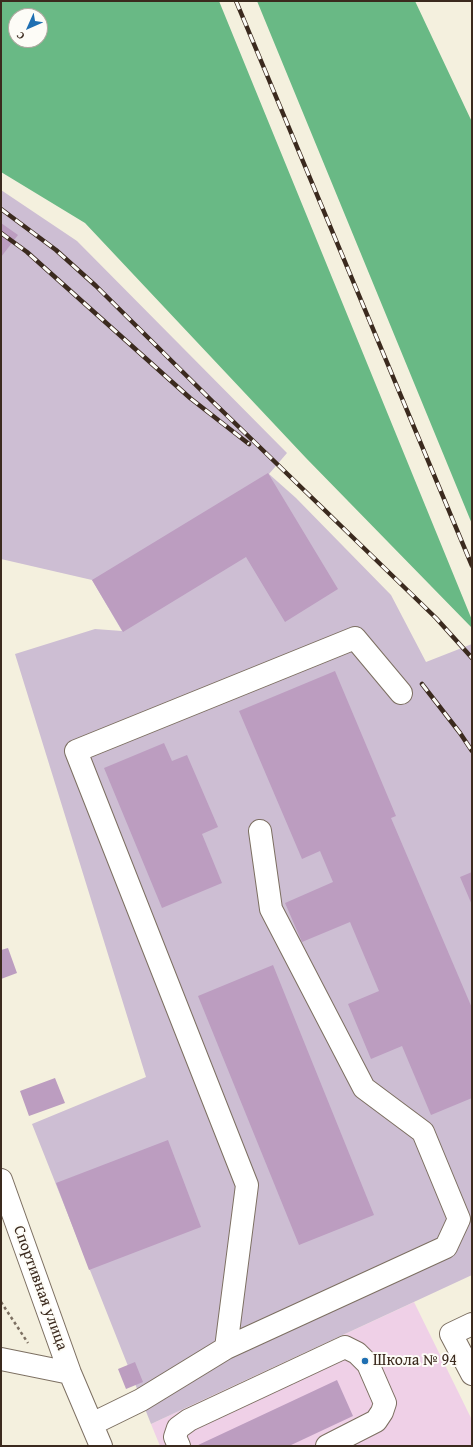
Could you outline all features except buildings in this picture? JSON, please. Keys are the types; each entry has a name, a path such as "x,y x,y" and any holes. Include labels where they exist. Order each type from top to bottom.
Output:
{"street":[{"path":"226,1348 247,1185 76,751 356,638 401,692"},
{"path":"92,1424 141,1400 226,1348 446,1247 459,1219 423,1132 364,1088 271,909 260,831"},
{"name":"Спортивная улица","path":"1,1180 70,1373 100,1446"},
{"path":"472,1324 452,1334 472,1374"},
{"path":"179,1446 175,1437 178,1428 189,1420 345,1347 357,1353 368,1364 384,1403 382,1412 376,1422 327,1446"},
{"name":"Спортивная улица","path":"1,1359 70,1373"}],"shaded area":[{"path":"1,190 77,241 287,453 269,474 296,498 391,595 426,662 472,644 472,1275 151,1424 32,1124 146,1077 15,654 95,629 122,631 92,580 1,559"},
{"name":"Школа № 94","path":"414,1302 472,1420 472,1446 160,1446 151,1424"}],"green space":[{"path":"1,1 219,1 472,620 472,628 306,458 85,223 1,172"},
{"path":"257,1 415,1 472,122 472,524"}],"railway":[{"path":"236,1 472,566"},
{"path":"1,209 56,250 96,286 210,399 436,618 472,658"},
{"path":"1,233 27,252 190,398 249,444"},
{"path":"422,684 472,751"}],"place":[{"name":"Школа № 94","path":"365,1361"}]}
